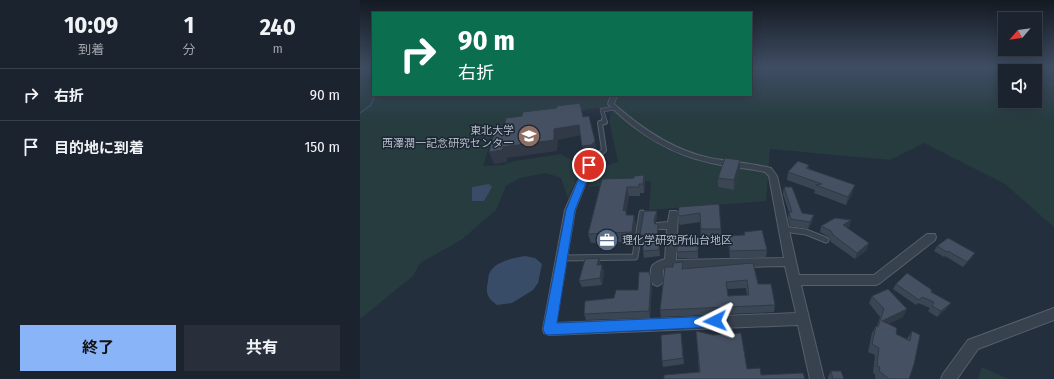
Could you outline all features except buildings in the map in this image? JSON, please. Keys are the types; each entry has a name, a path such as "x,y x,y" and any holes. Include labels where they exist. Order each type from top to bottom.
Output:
{"street":[{"path":"614,96 612,104 644,133 680,152 708,160 768,170 773,176 802,319 817,379"},
{"path":"589,165 570,210 549,329 775,318 802,319"},
{"path":"672,213 667,226 670,265 790,262"},
{"path":"794,280 876,280 931,237"},
{"path":"656,281 657,268 670,261"},
{"path":"948,379 973,344 1054,314"}],"lane":[{"path":"589,165 604,150 600,123 605,122 602,110 616,108"},
{"path":"561,258 635,257 642,213"},
{"path":"783,229 811,232 826,240"}],"green space":[{"path":"360,85 372,85 372,96 752,96 752,85 998,85 998,108 1042,108 1042,85 1054,85 1054,227 1005,184 924,143 890,160 770,149 766,201 649,210 651,181 588,187 591,173 601,167 618,162 609,120 613,110 597,108 513,122 493,135 483,166 503,165 514,161 561,154 582,166 568,198 561,178 546,173 520,178 506,186 496,210 461,240 420,263 413,276 360,319"},
{"path":"982,367 1009,379 978,379"}],"water":[{"path":"489,184 492,187 484,201 472,201 472,187"},
{"path":"525,256 535,258 542,264 538,283 533,290 512,303 497,305 490,299 487,293 489,274 495,266 500,263"}],"waterway":[{"path":"360,113 371,105 375,96"}],"place":[{"name":"東北大学 西澤潤一記念研究センター","path":"529,136"},
{"name":"理化学研究所仙台地区","path":"607,240"}],"route":[{"path":"589,165 570,210 549,329 715,321"}]}
